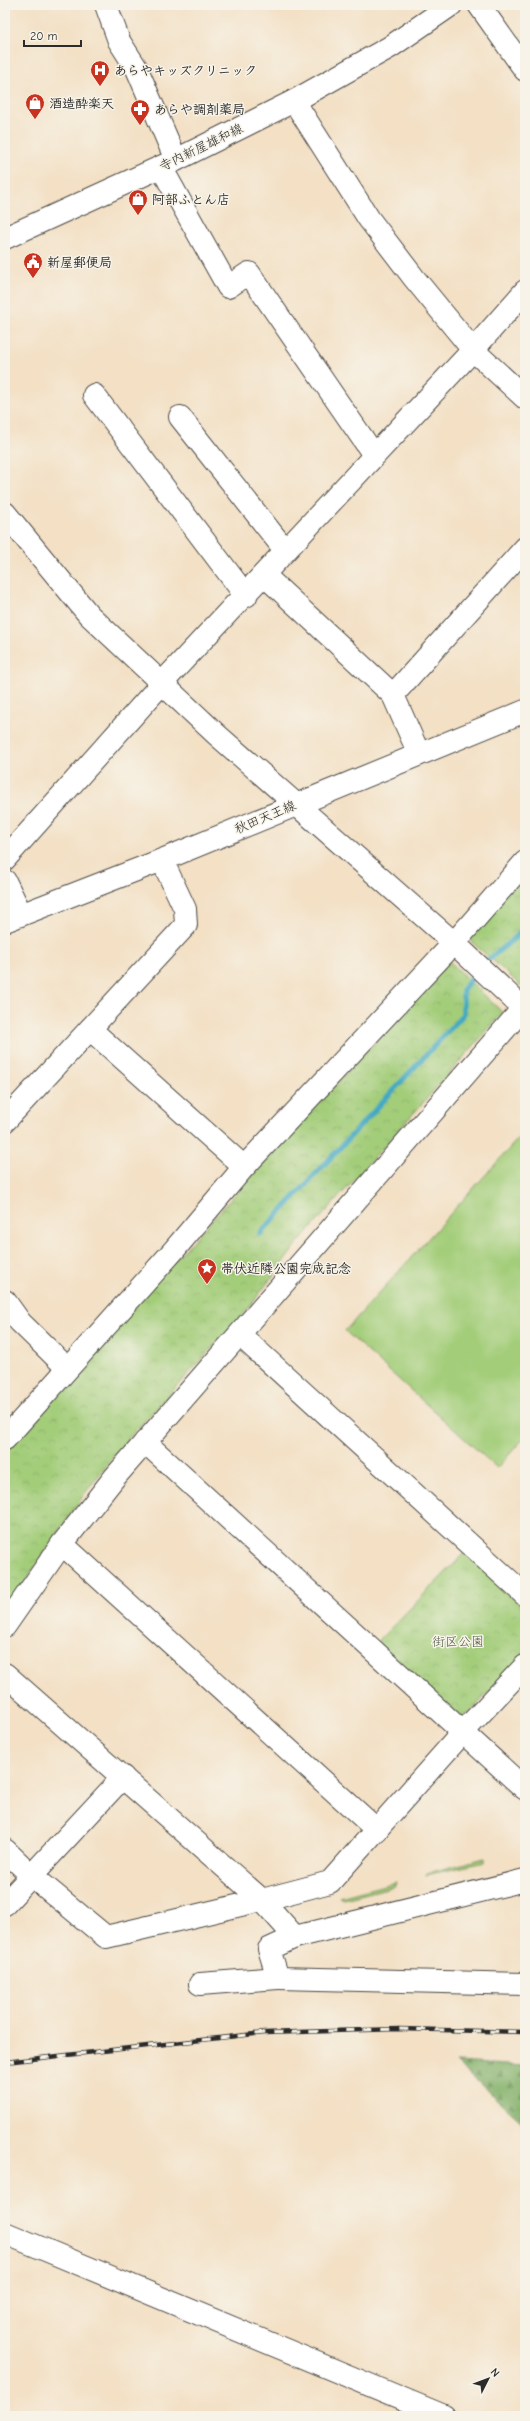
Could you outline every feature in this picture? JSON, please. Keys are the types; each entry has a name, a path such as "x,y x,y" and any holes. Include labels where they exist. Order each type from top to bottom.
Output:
{"street":[{"path":"106,5 119,41 137,69 169,164 228,287 249,273 374,456"},
{"name":"寺内新屋雄和線","path":"5,238 169,164 294,101 390,47 451,5"},
{"path":"479,5 525,70"},
{"path":"294,101 369,219 473,350 525,398"},
{"path":"5,859 163,682 246,596 285,550 473,350 525,291"},
{"path":"94,395 246,596"},
{"path":"180,418 285,550"},
{"path":"5,513 89,614 294,804 460,949 521,1005 240,1335 114,1478 62,1544 5,1626"},
{"path":"393,695 525,548"},
{"path":"264,575 393,695 419,754"},
{"name":"秋田天王線","path":"13,918 162,860 294,804 525,711"},
{"path":"5,1121 186,925 185,909 162,860"},
{"path":"5,1439 168,1256 244,1167 460,949 525,862"},
{"path":"5,881 13,918"},
{"path":"90,1029 244,1167"},
{"path":"5,1302 20,1322 67,1368"},
{"path":"240,1335 525,1595"},
{"path":"146,1442 464,1731 525,1789"},
{"path":"62,1544 376,1830"},
{"path":"5,1850 31,1875 106,1937 262,1900 330,1882 464,1731 525,1666"},
{"path":"5,1674 262,1900 295,1937"},
{"path":"5,1904 123,1777"},
{"path":"278,1978 269,1949 295,1937 525,1880"},
{"path":"200,1984 278,1978 525,1984"},
{"path":"5,2233 444,2416"}],"green space":[{"path":"525,870 525,989 466,937"},
{"path":"449,961 503,1013 298,1243 244,1314 124,1443 85,1493 5,1611 5,1454 100,1342"},
{"path":"525,1131 525,1437 497,1468 345,1331"},
{"name":"街区公園","path":"465,1553 525,1609 525,1652 465,1718 455,1717 377,1642"},
{"path":"485,1858 485,1862 426,1875 427,1873"},
{"path":"396,1882 395,1886 344,1899 340,1897"},
{"path":"456,2062 525,2066 525,2125"}],"waterway":[{"path":"483,964 517,936 525,924"},
{"path":"260,1234 463,1015 463,989 478,971"}],"railway":[{"path":"5,2062 264,2033 399,2029 525,2032"}],"place":[{"name":"あらやキッズクリニック","path":"100,87"},
{"name":"酒造酔楽天","path":"35,120"},
{"name":"あらや調剤薬局","path":"140,126"},
{"name":"阿部ふとん店","path":"138,216"},
{"name":"新屋郵便局","path":"33,279"},
{"name":"帯伏近隣公園完成記念","path":"207,1285"}]}
